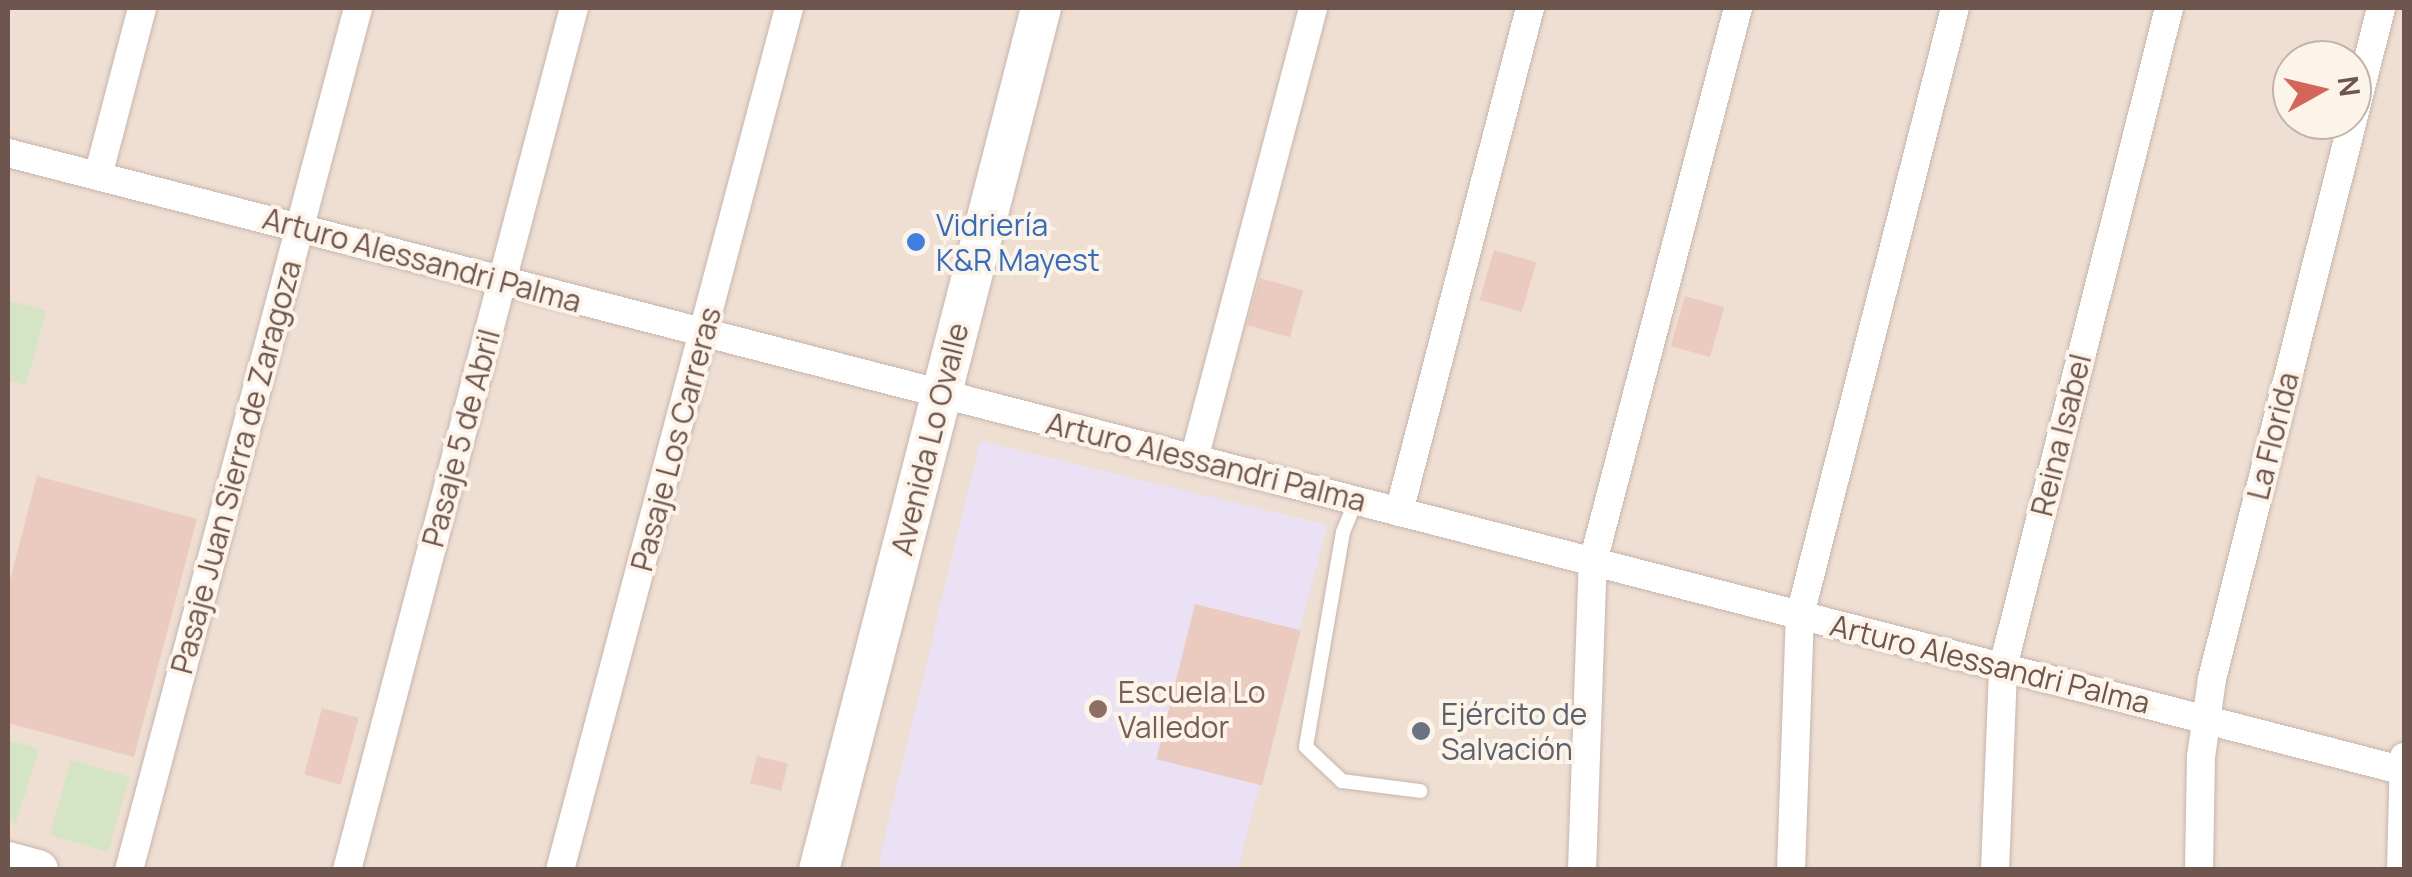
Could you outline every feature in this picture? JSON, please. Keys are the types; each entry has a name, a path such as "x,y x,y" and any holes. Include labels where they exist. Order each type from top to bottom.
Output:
{"main road":[{"name":"Avenida Lo Ovalle","path":"819,870 1041,8"}],"street":[{"path":"98,176 142,8"},
{"name":"Pasaje Juan Sierra de Zaragoza","path":"130,870 358,8"},
{"name":"Pasaje 5 de Abril","path":"347,870 574,8"},
{"name":"Pasaje Los Carreras","path":"560,870 789,8"},
{"path":"1194,459 1314,8"},
{"path":"1399,512 1530,8"},
{"path":"1582,870 1593,562 1738,8"},
{"path":"1791,870 1800,615 1956,8"},
{"name":"Reina Isabel","path":"1995,870 2002,667 2169,8"},
{"name":"La Florida","path":"2199,870 2205,720 2382,8"},
{"name":"Arturo Alessandri Palma","path":"8,152 2205,720 2403,766"},
{"path":"2402,870 2403,766"}],"lane":[{"path":"1356,500 1343,532 1306,747 1342,781 1420,791"}],"shaded area":[{"path":"8,8 2404,8 2404,869 8,869"},
{"name":"Escuela Lo Valledor","path":"980,441 1327,525 1238,869 877,870"}],"green space":[{"path":"8,300 46,311 26,385 8,380"},
{"path":"8,740 39,749 16,824 8,821"},
{"path":"71,760 130,777 108,852 50,835"}],"building":[{"path":"1494,250 1536,262 1522,312 1480,300"},
{"path":"1260,278 1303,290 1290,338 1246,325"},
{"path":"1685,296 1724,307 1710,357 1671,346"},
{"path":"37,476 197,519 134,757 8,723 8,588"},
{"path":"1195,604 1301,630 1262,786 1156,759"},
{"path":"322,708 359,718 341,784 304,775"},
{"path":"757,756 788,764 781,791 750,783"}],"place":[{"name":"Vidriería K&R Mayest","path":"916,242"},
{"name":"Escuela Lo Valledor","path":"1098,709"},
{"name":"Ejército de Salvación","path":"1421,731"}]}
